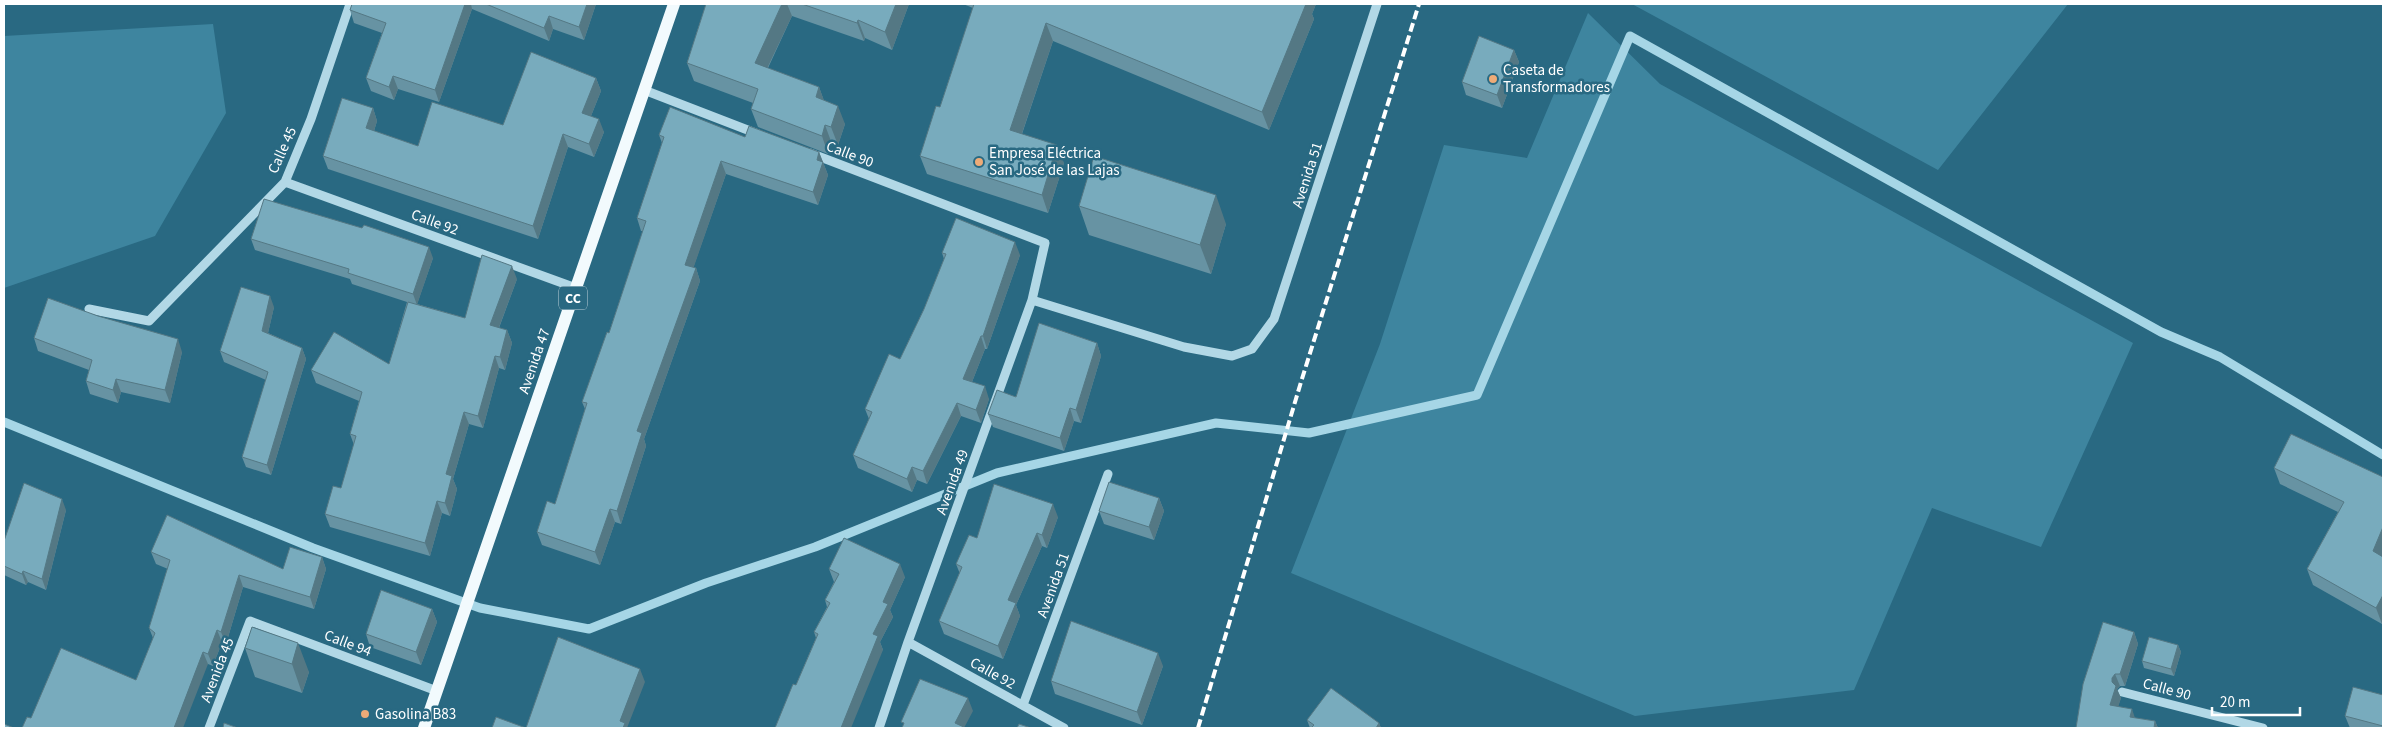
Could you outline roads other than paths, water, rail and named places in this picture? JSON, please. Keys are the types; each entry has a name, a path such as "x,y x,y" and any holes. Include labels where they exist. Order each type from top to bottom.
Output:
{"main road":[{"name":"Avenida 47","path":"424,728 674,4"}],"street":[{"name":"Calle 45","path":"89,309 148,320 285,182 311,119 350,4"},
{"name":"Avenida 51","path":"1032,300 1184,347 1232,356 1252,350 1274,319 1377,4"},
{"path":"644,90 766,136"},
{"name":"Calle 90","path":"803,150 1045,243"},
{"name":"Calle 92","path":"285,182 576,288"},
{"name":"Avenida 49","path":"879,728 908,642 1032,300 1045,243"},
{"name":"Avenida 51","path":"1023,705 1108,474"},
{"name":"Calle 94","path":"250,621 437,691"},
{"name":"Avenida 45","path":"209,728 250,621"},
{"name":"Calle 92","path":"908,642 1064,728"},
{"name":"Calle 90","path":"2122,692 2263,728"}],"waterway":[{"path":"4,422 313,548 480,608 589,629 706,583 815,547 997,473 1216,423 1309,433 1477,395 1630,36 2161,332 2220,357 2383,455"}],"railway":[{"path":"1198,728 1301,382 1419,4"}],"place":[{"name":"Caseta de Transformadores","path":"1493,79"},
{"name":"Empresa Eléctrica San José de las Lajas","path":"979,162"},
{"name":"Gasolina B83","path":"365,714"}]}
